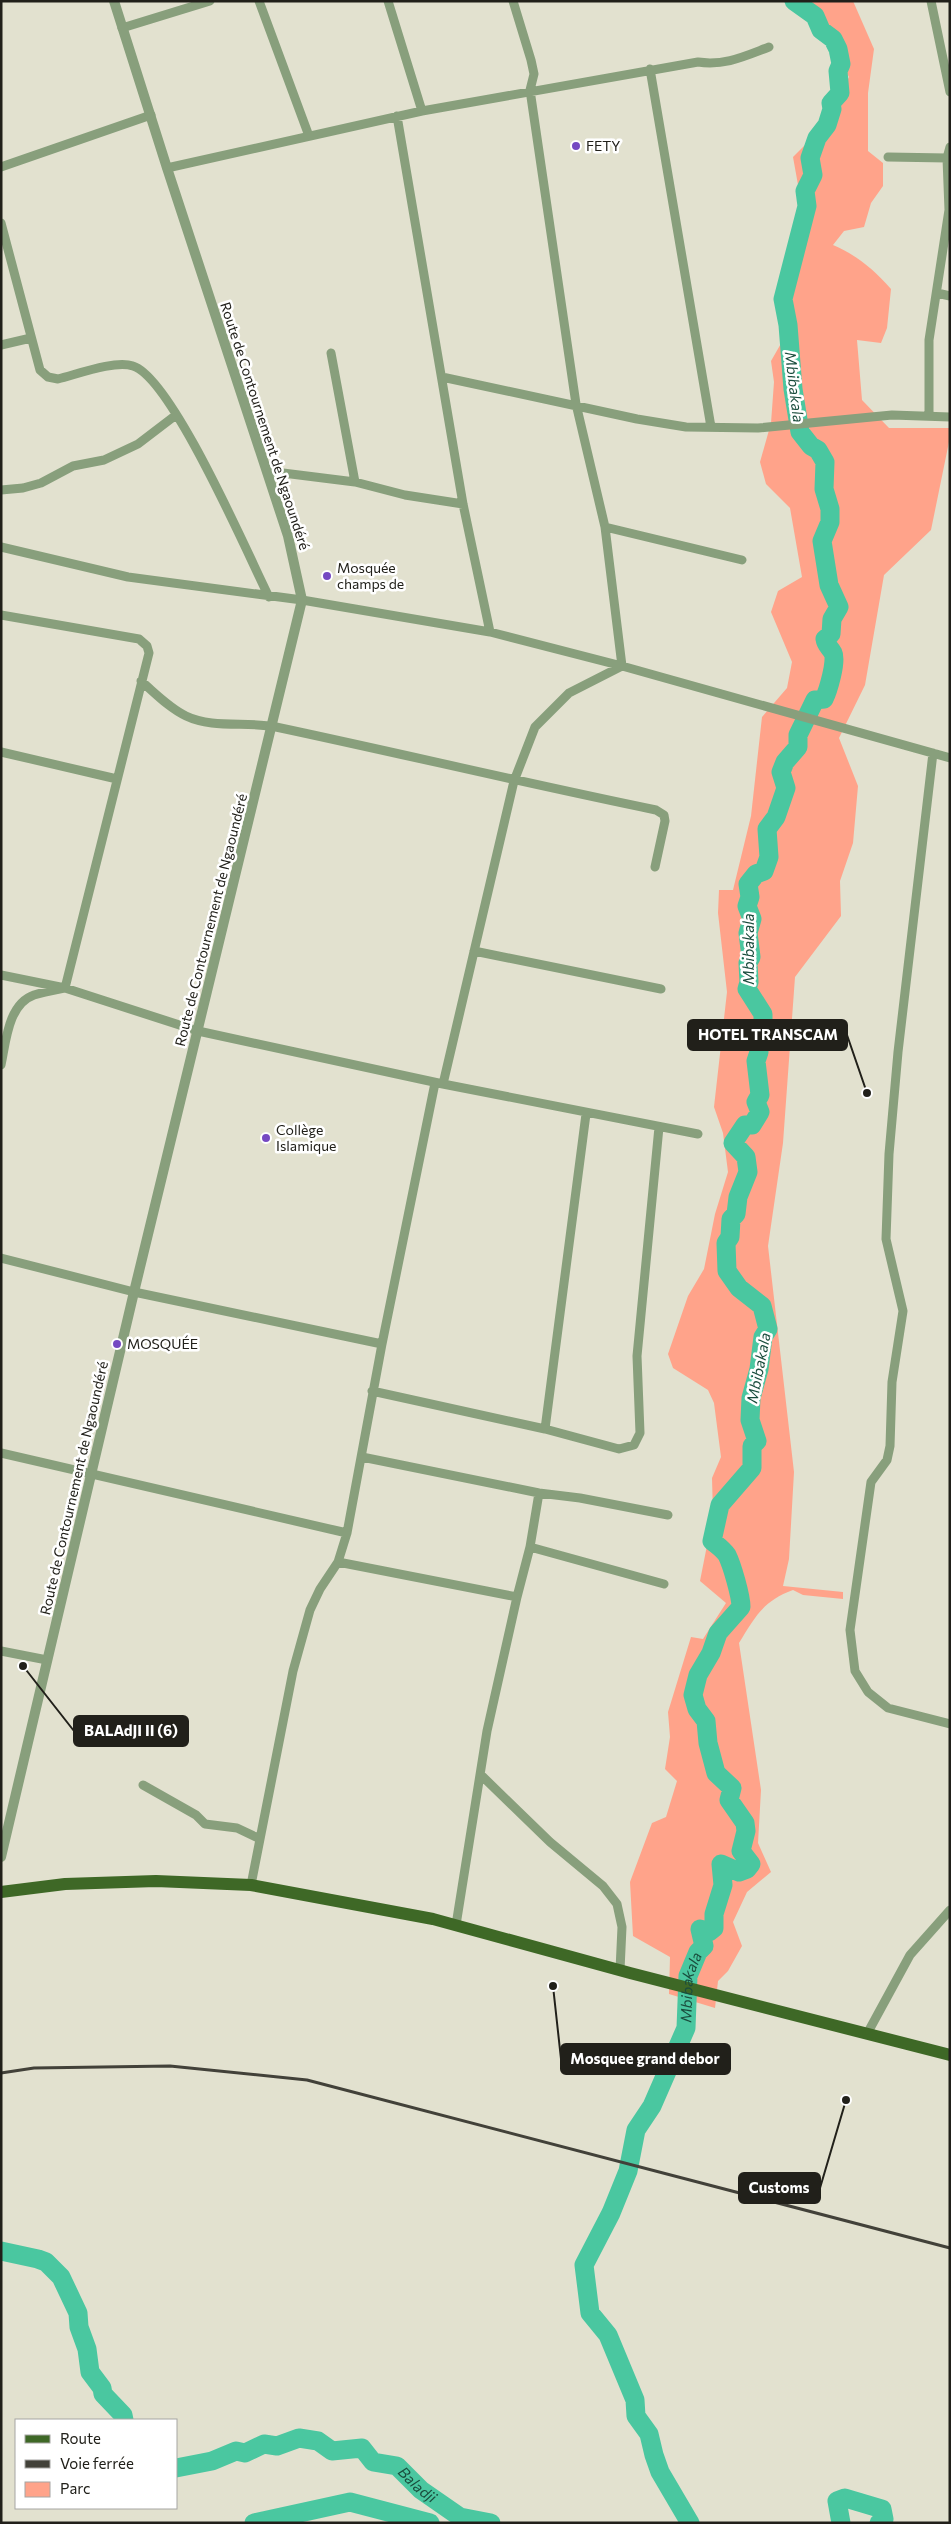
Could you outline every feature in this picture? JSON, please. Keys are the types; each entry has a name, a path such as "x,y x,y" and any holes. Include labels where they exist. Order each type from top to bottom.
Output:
{"main road":[{"path":"1,1892 65,1884 156,1881 251,1885 433,1919 620,1970 950,2054"}],"street":[{"name":"Route de Contournement de Ngaoundéré","path":"1,1857 134,1292 302,600 288,536 114,1"},
{"path":"122,28 210,1"},
{"path":"259,1 310,136"},
{"path":"388,1 422,110"},
{"path":"931,1 950,92"},
{"path":"515,2 534,74 530,90 576,404 605,527 622,666"},
{"path":"167,168 422,110 698,62 712,64 729,62 769,47"},
{"path":"650,70 711,427"},
{"path":"1,167 151,115"},
{"path":"397,116 463,504 490,632"},
{"path":"929,416 929,340 948,210 948,157 950,147"},
{"path":"888,157 948,157"},
{"path":"1,223 40,370 48,377 58,378 121,364 134,366 148,375 192,438 269,597"},
{"path":"937,293 950,296"},
{"path":"1,345 31,338"},
{"path":"331,353 355,482"},
{"path":"442,376 576,404 637,419 686,426 758,428 892,415 950,417"},
{"path":"1,490 23,488 41,483 73,466 104,460 138,444 176,415"},
{"path":"266,471 355,482 405,495 463,504"},
{"path":"605,527 742,560"},
{"path":"1,547 128,577 302,600 490,632 622,666 950,758"},
{"path":"1,615 139,639 147,646 148,653 142,681 65,988"},
{"path":"251,1885 293,1670 310,1610 320,1589 338,1562 347,1533 362,1457 372,1391 439,1084 474,951 514,781 536,727 549,711 570,693 622,666"},
{"path":"142,681 169,706 187,717 209,722 272,726 514,781 656,810 664,815 665,821 656,867"},
{"path":"1,752 117,779"},
{"path":"933,753 898,1052 889,1154 886,1239 903,1310 892,1382 890,1446 887,1460 872,1482 850,1630 856,1671 868,1692 888,1708 950,1724"},
{"path":"474,951 661,989"},
{"path":"1,975 65,988 198,1030 439,1084 586,1114 698,1134"},
{"path":"1,1066 10,1024 19,1004 33,995 65,988"},
{"path":"545,1429 586,1114"},
{"path":"372,1391 545,1429 619,1449 634,1445 640,1433 637,1356 659,1127"},
{"path":"1,1258 134,1292 382,1344"},
{"path":"1,1453 347,1533"},
{"path":"362,1457 539,1493 580,1498 668,1515"},
{"path":"456,1926 487,1731 530,1547 539,1493"},
{"path":"530,1547 664,1584"},
{"path":"338,1562 517,1597"},
{"path":"1,1651 47,1660"},
{"path":"480,1775 550,1842 603,1886 617,1904 622,1927 620,1970"},
{"path":"143,1785 196,1815 205,1824 237,1828 260,1839"},
{"path":"867,2034 910,1955 950,1910"}],"green space":[{"name":"Mbibakala","path":"801,1 853,1 874,49 868,93 868,151 883,163 883,186 871,203 864,227 844,231 833,245 865,264 891,289 887,328 881,343 857,340 862,400 889,428 950,428 950,437 931,530 884,575 865,685 839,738 858,786 853,843 840,881 841,916 795,977 783,1143 768,1246 794,1472 789,1559 783,1586 843,1592 843,1599 803,1595 793,1590 783,1594 774,1599 761,1611 739,1643 761,1790 758,1843 771,1872 747,1892 733,1922 742,1946 728,1971 718,1981 715,2008 669,1994 670,1957 633,1936 630,1882 652,1823 666,1817 677,1781 665,1769 670,1737 668,1712 691,1637 703,1639 726,1603 700,1581 713,1515 712,1478 721,1457 714,1403 708,1390 673,1368 668,1354 688,1296 704,1269 715,1214 728,1172 723,1133 714,1107 727,992 718,913 719,890 733,890 751,816 762,717 787,688 792,662 771,612 778,591 802,577 790,508 766,484 760,462 771,423 774,382 771,361 787,333 777,297 802,207 793,157 824,126 849,77 827,37"}],"waterway":[{"name":"Mbibakala","path":"690,2523 660,2472 649,2434 636,2416 635,2400 608,2335 590,2313 584,2265 611,2213 628,2171 636,2130 652,2106 686,2028 688,1976 698,1952 704,1946 700,1929 709,1932 714,1928 714,1914 723,1885 721,1864 739,1872 747,1869 751,1864 741,1851 746,1831 745,1823 729,1800 732,1788 716,1773 708,1743 706,1721 697,1709 693,1695 698,1675 711,1653 718,1633 741,1607 736,1581 727,1555 712,1541 720,1505 752,1468 752,1446 757,1441 750,1420 751,1398 759,1369 763,1337 768,1329 762,1306 739,1288 727,1271 726,1243 730,1237 731,1219 736,1214 738,1197 748,1172 746,1157 733,1143 745,1125 752,1125 760,1112 756,1102 760,1095 756,1061 759,1052 758,1042 763,1030 763,1014 747,989 749,982 748,963 751,957 748,933 752,919 747,906 750,897 748,884 756,874 764,871 769,857 767,829 776,817 786,788 781,772 785,762 798,747 798,735 815,700 824,699 828,690 834,657 825,639 831,634 832,619 839,607 829,585 822,541 830,522 830,509 824,489 825,462 818,450 811,446 800,432 793,389 788,325 783,299 807,206 805,191 813,175 810,158 817,138 827,125 832,109 831,103 840,93 838,71 841,64 838,49 833,39 821,30 815,16 794,1"},
{"name":"Baladji","path":"1,2251 46,2262 61,2277 78,2313 79,2327 87,2349 90,2372 102,2388 103,2394 123,2415 124,2419"},
{"name":"Baladji","path":"178,2468 212,2461 236,2451 245,2453 264,2444 277,2446 299,2438 318,2441 332,2451 362,2448 373,2462 397,2466 421,2490 460,2517 491,2523"},
{"path":"841,2523 837,2501 845,2498 882,2509 884,2519 879,2523"},
{"path":"254,2523 350,2502 430,2523"}],"railway":[{"path":"1,2073 34,2068 170,2066 307,2080 950,2248"}],"place":[{"name":"FETY","path":"576,146"},
{"name":"Mosquée champs de","path":"327,576"},
{"name":"HOTEL TRANSCAM","path":"867,1093"},
{"name":"Collège Islamique","path":"266,1138"},
{"name":"MOSQUÉE","path":"117,1344"},
{"name":"BALAdJI II (6)","path":"23,1666"},
{"name":"Mosquee grand debor","path":"553,1986"},
{"name":"Customs","path":"846,2100"}]}
